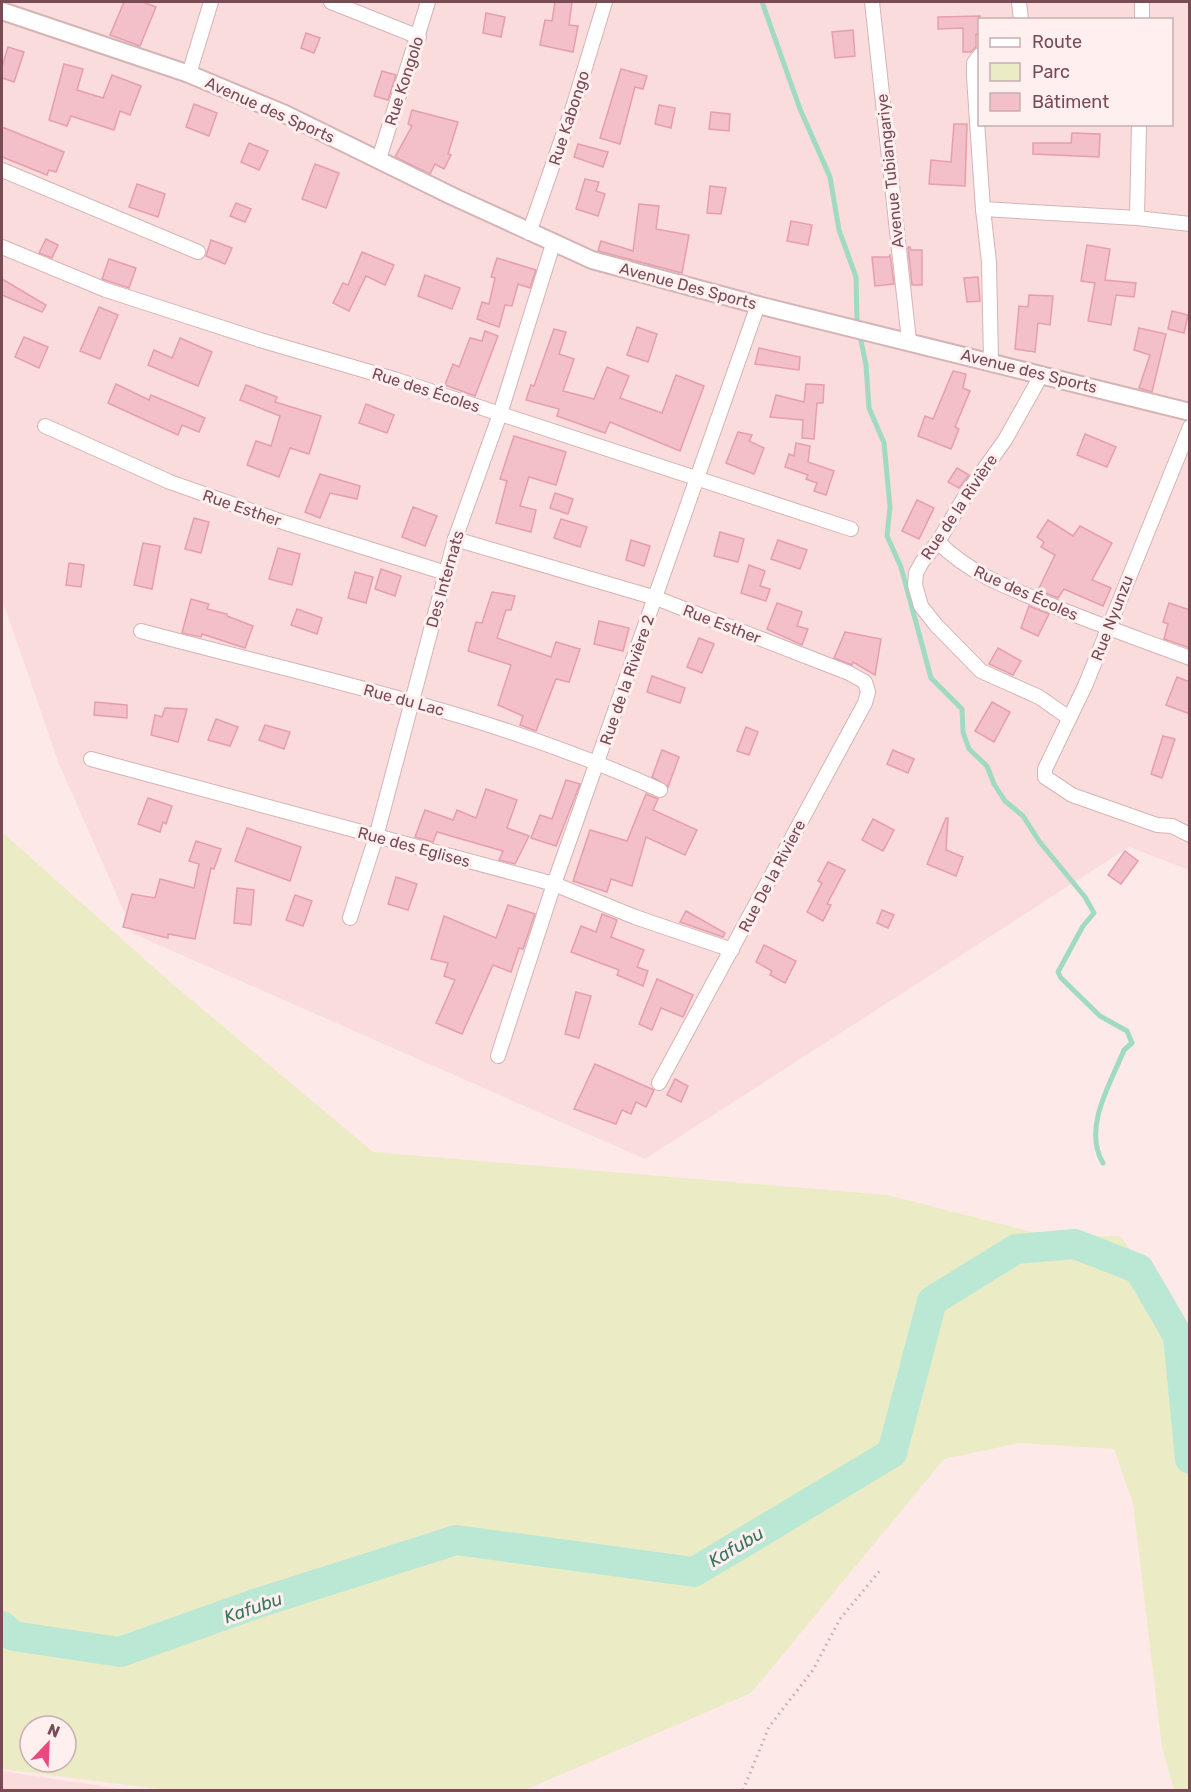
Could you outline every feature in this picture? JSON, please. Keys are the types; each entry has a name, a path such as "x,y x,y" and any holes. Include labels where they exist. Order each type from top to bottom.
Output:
{"street":[{"path":"189,74 211,2"},
{"path":"331,2 418,37"},
{"name":"Rue Kongolo","path":"379,159 428,2"},
{"name":"Rue Kabongo","path":"529,233 574,104 605,2"},
{"name":"Avenue Tubiangariye","path":"872,2 909,341"},
{"path":"1019,2 1021,18"},
{"path":"1142,2 1142,18"},
{"name":"Avenue des Sports","path":"2,10 189,74 285,114 529,233"},
{"path":"978,58 974,63 974,77 989,262 991,361"},
{"path":"1137,218 1140,126"},
{"path":"2,170 198,252"},
{"path":"983,209 1137,218 1190,224"},
{"name":"Avenue Des Sports","path":"529,233 592,260 758,305 868,331"},
{"name":"Des Internats","path":"350,918 376,837 410,701 455,539 500,414 553,244"},
{"name":"Rue des Écoles","path":"2,247 106,290 500,414 851,529"},
{"name":"Rue de la Rivière 2","path":"498,1056 554,884 656,598 695,478 758,305"},
{"name":"Avenue des Sports","path":"868,331 1190,412"},
{"name":"Rue de la Rivière","path":"1042,374 1005,440 967,493 938,542 922,562 916,573 915,585 921,606 936,625 981,671 1030,692 1069,718"},
{"name":"Rue Esther","path":"45,426 170,482 283,522 446,573"},
{"name":"Rue Nyunzu","path":"1190,427 1109,628 1045,769 1045,777 1072,795 1157,825 1172,826 1190,835"},
{"name":"Rue Esther","path":"455,539 656,598 849,673"},
{"name":"Rue des Écoles","path":"938,542 955,560 982,576 1190,658"},
{"name":"Rue du Lac","path":"141,631 490,724 599,762 660,790"},
{"name":"Rue De la Riviere","path":"659,1083 865,703 868,692 865,682 849,673"},
{"name":"Rue des Eglises","path":"92,759 177,780 376,837 554,884 635,917 732,950"}],"path":[{"path":"742,1791 769,1727 813,1670 840,1619 882,1568"}],"shaded area":[{"path":"2,2 1189,2 1189,870 1129,847 645,1159 134,934 59,764 2,599"},
{"path":"2,1771 127,1790 2,1790"}],"green space":[{"path":"2,832 169,981 373,1152 887,1195 1053,1237 1120,1236 1189,1326 1189,1790 1174,1790 1162,1747 1133,1503 1114,1449 1019,1443 944,1459 751,1693 525,1790 167,1790 41,1774 78,1774 78,1714 18,1714 18,1771 2,1769"}],"building":[{"path":"124,2 143,2 156,7 140,46 110,35"},
{"path":"555,2 572,2 569,25 578,26 573,52 540,45 545,20 552,21"},
{"path":"486,13 505,17 501,37 483,33"},
{"path":"980,16 976,47 971,52 963,52 963,28 938,29 938,17"},
{"path":"853,30 855,56 835,58 832,32"},
{"path":"306,33 320,38 314,53 301,48"},
{"path":"8,47 24,52 14,82 2,78 2,67"},
{"path":"64,64 83,69 77,90 103,98 112,75 141,86 130,115 120,111 114,130 71,116 67,126 49,120"},
{"path":"621,69 647,76 643,89 635,87 620,144 600,138"},
{"path":"382,71 396,75 388,100 374,96"},
{"path":"194,104 217,113 209,136 186,127"},
{"path":"659,105 675,108 671,128 655,124"},
{"path":"412,110 458,122 448,154 451,155 444,169 435,164 430,174 395,157 412,126 408,124"},
{"path":"711,112 730,114 729,131 709,129"},
{"path":"954,124 967,124 965,186 929,184 931,160 951,162"},
{"path":"2,127 64,152 56,172 49,170 47,175 2,157"},
{"path":"1072,133 1100,134 1099,157 1033,154 1033,143 1071,143"},
{"path":"249,143 268,151 259,170 241,162"},
{"path":"578,144 608,152 603,167 574,157"},
{"path":"315,164 339,173 326,208 302,199"},
{"path":"585,179 599,182 596,191 605,194 598,216 576,209"},
{"path":"137,184 165,194 158,217 129,207"},
{"path":"710,186 726,188 721,214 707,213"},
{"path":"236,203 251,209 245,222 230,216"},
{"path":"639,204 659,206 656,229 689,235 682,273 598,251 601,241 633,251"},
{"path":"791,221 812,225 808,245 787,241"},
{"path":"46,239 58,245 52,258 39,253"},
{"path":"211,240 232,248 225,264 206,256"},
{"path":"1087,245 1110,249 1105,280 1136,283 1134,297 1116,295 1111,325 1088,321 1095,283 1081,281"},
{"path":"908,247 911,250 922,250 922,285 912,285"},
{"path":"362,252 394,265 385,285 366,276 349,311 333,303 343,283 348,285"},
{"path":"890,254 894,284 875,286 872,257 890,257"},
{"path":"497,258 536,270 530,288 518,284 512,306 505,305 499,327 477,319 482,302 489,304 495,278 491,277"},
{"path":"109,259 136,268 129,288 102,279"},
{"path":"425,275 460,288 452,309 418,296"},
{"path":"978,277 980,301 967,302 964,278"},
{"path":"2,279 46,305 42,312 2,295"},
{"path":"1029,295 1053,296 1050,325 1038,323 1035,352 1015,349 1019,306 1028,307"},
{"path":"99,307 118,315 100,359 80,351"},
{"path":"1172,311 1188,315 1184,333 1168,329"},
{"path":"637,327 657,334 648,362 627,355"},
{"path":"1139,328 1166,334 1152,392 1139,388 1150,355 1134,350"},
{"path":"554,329 566,332 559,354 574,359 563,391 594,399 607,367 629,376 620,398 662,413 676,375 704,386 680,451 610,422 605,433 557,416 559,409 526,400 531,385 534,386"},
{"path":"485,331 498,336 475,396 445,385 453,364 459,367 470,338 482,341"},
{"path":"24,337 48,347 39,368 15,357"},
{"path":"180,338 212,352 198,386 148,365 154,350 172,358"},
{"path":"759,348 800,357 799,370 755,364"},
{"path":"953,371 966,374 963,388 970,391 955,427 959,429 951,449 918,436 925,416 933,419"},
{"path":"116,384 149,400 151,395 205,418 199,432 182,425 178,435 108,403"},
{"path":"806,384 824,385 823,403 817,403 814,439 802,438 803,420 770,417 776,395 804,402"},
{"path":"246,385 277,397 275,402 321,416 309,454 290,448 279,477 247,465 256,441 271,446 280,416 240,400"},
{"path":"366,404 394,415 387,433 359,423"},
{"path":"738,432 752,435 749,441 764,448 754,474 726,463"},
{"path":"1085,434 1116,447 1107,467 1077,455"},
{"path":"514,436 566,452 556,485 529,477 520,506 536,510 531,532 496,523 507,481 500,479"},
{"path":"796,443 810,446 808,462 834,471 826,495 814,491 817,483 806,479 808,475 785,467 789,454 794,456"},
{"path":"957,468 969,475 959,488 948,482"},
{"path":"320,474 360,486 357,499 330,493 320,518 305,512"},
{"path":"555,493 573,499 568,514 550,508"},
{"path":"917,500 934,508 919,539 902,531"},
{"path":"413,507 437,516 425,546 402,537"},
{"path":"194,518 209,522 201,553 185,549"},
{"path":"561,519 587,527 580,547 554,538"},
{"path":"1048,520 1073,536 1080,526 1112,543 1092,580 1111,588 1103,606 1064,589 1058,598 1038,590 1055,555 1041,547 1044,542 1037,537"},
{"path":"720,532 744,539 738,562 714,556"},
{"path":"631,540 650,546 644,566 626,560"},
{"path":"778,540 807,550 800,569 771,559"},
{"path":"143,543 160,546 152,589 134,585"},
{"path":"278,548 300,554 292,585 269,579"},
{"path":"69,563 84,565 81,587 66,585"},
{"path":"749,565 765,571 760,586 770,589 766,601 741,593"},
{"path":"381,569 401,576 395,596 375,589"},
{"path":"355,572 373,577 366,603 348,598"},
{"path":"492,592 515,596 511,610 506,610 497,638 551,657 556,642 580,649 569,682 556,679 536,731 520,725 523,716 498,705 511,665 468,651 476,622 482,623"},
{"path":"191,599 209,604 207,609 227,614 227,616 253,626 245,648 202,634 201,637 182,633"},
{"path":"777,603 802,612 797,626 808,629 802,645 767,629"},
{"path":"1169,603 1190,610 1190,648 1164,639 1168,624 1163,622"},
{"path":"1029,606 1049,614 1038,636 1021,628"},
{"path":"297,609 322,618 317,634 291,625"},
{"path":"599,621 629,628 623,651 594,644"},
{"path":"845,632 881,639 875,675 853,662 852,665 834,658"},
{"path":"699,638 714,644 702,673 687,667"},
{"path":"998,648 1021,661 1013,675 989,664"},
{"path":"652,676 685,688 680,703 647,692"},
{"path":"1177,677 1190,682 1190,714 1166,705"},
{"path":"95,702 127,705 127,718 94,715"},
{"path":"992,702 1010,712 994,742 975,731"},
{"path":"165,708 187,709 178,742 151,735 155,715 162,717"},
{"path":"216,719 238,727 230,746 208,740"},
{"path":"265,725 290,732 284,749 259,740"},
{"path":"746,727 758,732 749,755 737,751"},
{"path":"1163,736 1175,739 1162,778 1151,774"},
{"path":"662,750 679,757 668,787 652,777"},
{"path":"893,750 914,759 908,773 887,764"},
{"path":"566,780 580,784 556,846 531,838 540,815 552,819"},
{"path":"486,789 517,800 507,828 529,836 515,864 499,860 503,851 437,832 433,842 415,837 425,810 453,820 457,810 476,818"},
{"path":"646,794 658,799 653,810 697,830 685,855 646,837 632,886 611,879 607,892 573,881 590,830 627,841"},
{"path":"148,798 172,806 166,824 163,822 160,832 138,824"},
{"path":"946,818 948,818 946,850 963,857 956,876 927,864"},
{"path":"873,819 894,830 883,851 862,840"},
{"path":"247,828 301,847 290,881 235,861"},
{"path":"196,841 221,849 214,869 211,868 195,939 168,934 168,938 123,927 132,894 155,898 160,879 194,888 199,864 189,861"},
{"path":"1125,851 1138,861 1121,884 1108,875"},
{"path":"828,862 845,870 827,904 831,905 823,921 807,912 822,883 818,881"},
{"path":"396,877 417,884 408,910 388,904"},
{"path":"237,888 254,890 251,925 234,923"},
{"path":"295,895 312,901 303,926 286,920"},
{"path":"508,905 535,914 523,949 519,948 511,972 493,965 462,1034 436,1023 455,980 444,976 448,963 431,959 444,916 496,938"},
{"path":"882,910 894,915 888,928 877,923"},
{"path":"686,911 725,933 723,937 680,922"},
{"path":"602,914 617,920 611,937 644,950 637,967 648,971 643,986 617,975 619,970 571,952 581,926 596,932"},
{"path":"764,945 796,961 785,983 770,975 772,971 756,962"},
{"path":"657,979 693,995 683,1017 661,1008 652,1030 639,1024"},
{"path":"576,992 591,996 579,1038 565,1034"},
{"path":"595,1064 654,1090 646,1107 636,1102 631,1114 622,1110 616,1124 574,1109"},
{"path":"675,1079 688,1086 681,1102 667,1095"}],"waterway":[{"path":"762,2 800,109 830,177 839,230 856,277 857,321 866,365 869,408 884,443 890,507 887,536 901,567 931,678 962,709 963,732 969,749 987,766 994,784 1005,801 1023,816 1039,841 1085,897 1094,913 1083,926 1058,972 1061,978 1100,1016 1127,1031 1132,1043 1124,1050 1106,1091 1097,1121 1097,1149 1103,1163"},
{"name":"Kafubu","path":"2,1626 13,1636 120,1652 258,1603 456,1540 694,1572 892,1453 932,1301 1016,1249 1075,1244 1139,1269 1178,1336 1190,1459"}]}
